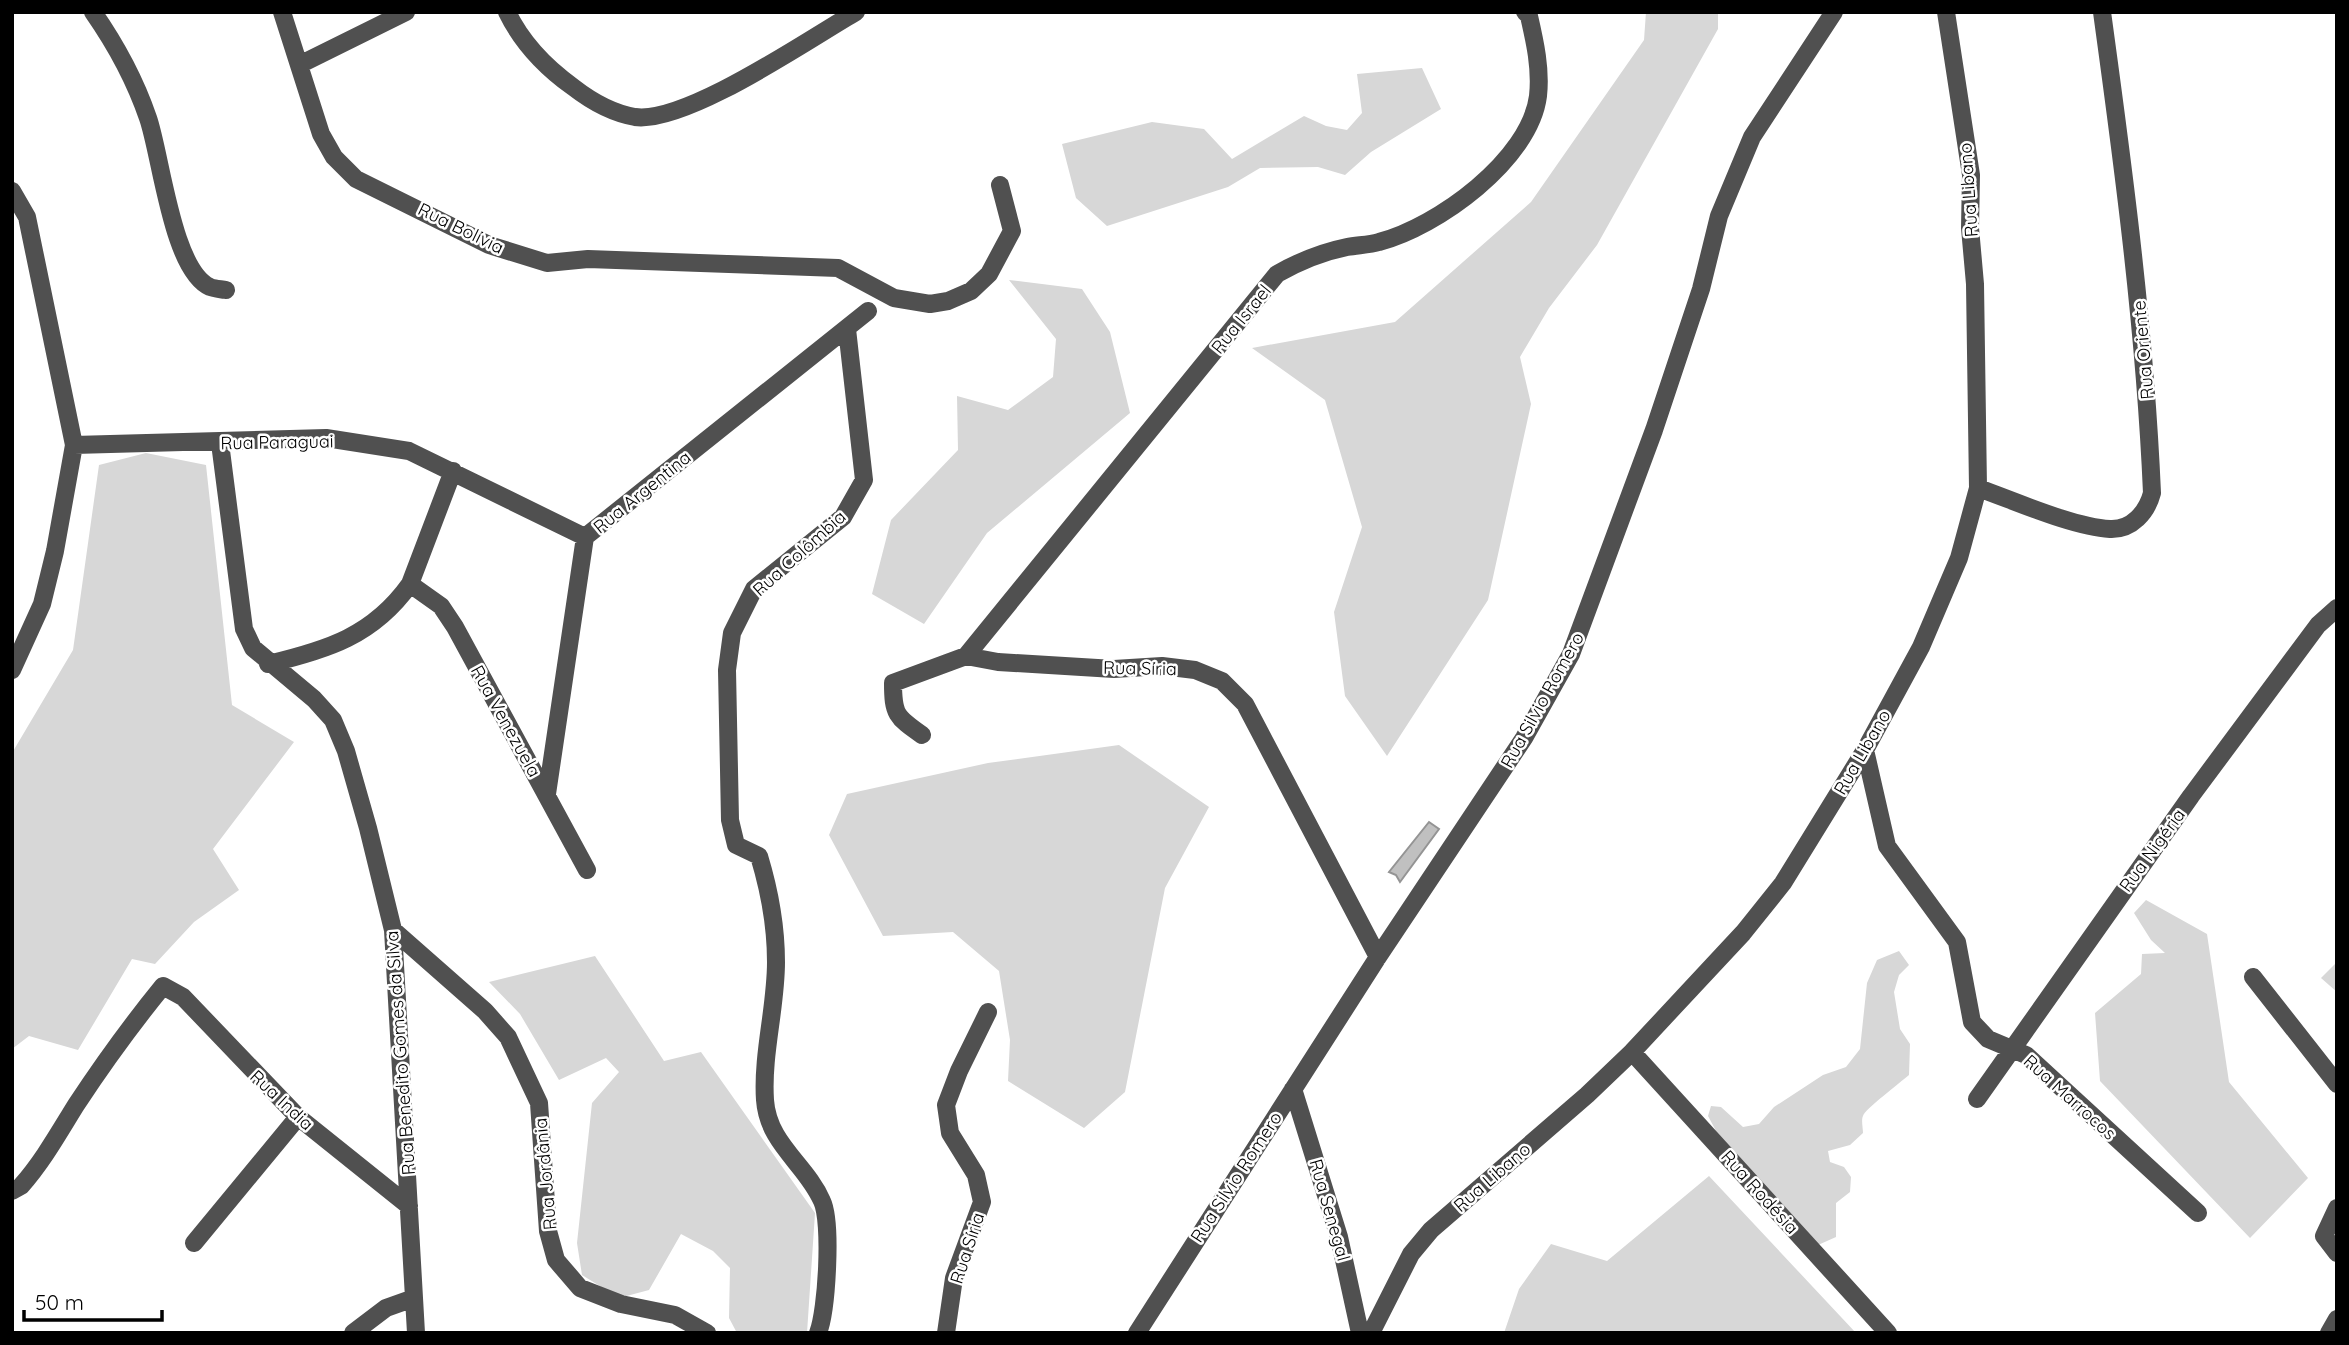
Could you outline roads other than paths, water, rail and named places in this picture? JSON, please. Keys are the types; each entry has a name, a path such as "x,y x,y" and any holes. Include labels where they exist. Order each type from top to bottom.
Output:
{"street":[{"path":"93,12 116,46 148,118 157,166 187,259 197,276 209,287 226,290"},
{"name":"Rua Bolívia","path":"282,12 301,64 321,134 334,157 356,179 489,245 547,263 588,259 838,268 894,298 911,303 948,302 971,291 994,267 1012,231 1000,185"},
{"path":"301,64 405,12"},
{"path":"507,12 517,33 551,71 594,103 636,117 677,110 708,98 856,12"},
{"path":"517,33 520,12"},
{"name":"Rua Israel","path":"966,656 1277,274 1319,254 1378,243 1441,216 1504,162 1525,135 1538,97 1537,54 1529,16 1525,12"},
{"name":"Rua Silvio Romero","path":"1137,1333 1378,957 1524,737 1571,654 1654,430 1701,289 1719,216 1752,137 1834,12"},
{"name":"Rua Libano","path":"1371,1333 1411,1254 1431,1230 1587,1095 1632,1052 1743,933 1783,883 1865,750 1921,647 1959,558 1978,488 1971,175 1946,12"},
{"name":"Rua Oriente","path":"1978,488 2076,521 2111,529 2129,525 2149,503 2152,492 2146,366 2131,221 2102,12"},
{"path":"12,191 27,217 74,445 55,551 42,604 12,670"},
{"name":"Rua Argentina","path":"547,794 585,537 868,312"},
{"name":"Rua Colômbia","path":"818,1333 829,1221 822,1199 775,1137 768,1118 766,1074 776,961 770,905 759,856 736,845 730,820 727,670 732,633 754,589 843,517 864,480 847,329"},
{"name":"Rua Paraguai","path":"74,445 326,438 409,451 585,537"},
{"name":"Rua Benedito Gomes da Silva","path":"220,443 244,629 253,648 268,664 314,699 333,720 346,751 361,803 393,930 416,1333"},
{"path":"268,664 317,653 349,639 380,617 410,584 453,471"},
{"name":"Rua Venezuela","path":"410,584 441,606 455,627 587,870"},
{"name":"Rua Nigéria","path":"1977,1099 2190,796 2318,625 2337,608"},
{"path":"922,735 901,720 893,709 893,683 966,656"},
{"name":"Rua Síria","path":"966,656 998,662 1079,667 1162,666 1195,670 1222,681 1245,704 1378,957"},
{"name":"Rua Marrocos","path":"1865,750 1886,846 1957,942 1972,1021 1988,1039 2012,1047 2039,1066 2198,1213"},
{"name":"Rua Jordânia","path":"393,930 485,1011 508,1037 539,1103 548,1231 556,1261 580,1288 621,1304 675,1315 707,1333"},
{"path":"2253,977 2337,1084"},
{"name":"Rua India","path":"12,1191 21,1186 57,1141 75,1107 163,986 183,997 298,1117 409,1206"},
{"name":"Rua Síria","path":"946,1333 954,1278 982,1202 976,1175 950,1133 946,1105 959,1071 988,1012"},
{"name":"Rua Rodésia","path":"1632,1052 1888,1333"},
{"name":"Rua Senegal","path":"1293,1089 1339,1237 1360,1333"},
{"path":"194,1243 298,1117"},
{"path":"2337,1208 2324,1236 2337,1253"},
{"path":"353,1333 386,1308 414,1298"},
{"path":"2329,1333 2337,1319"}]}
